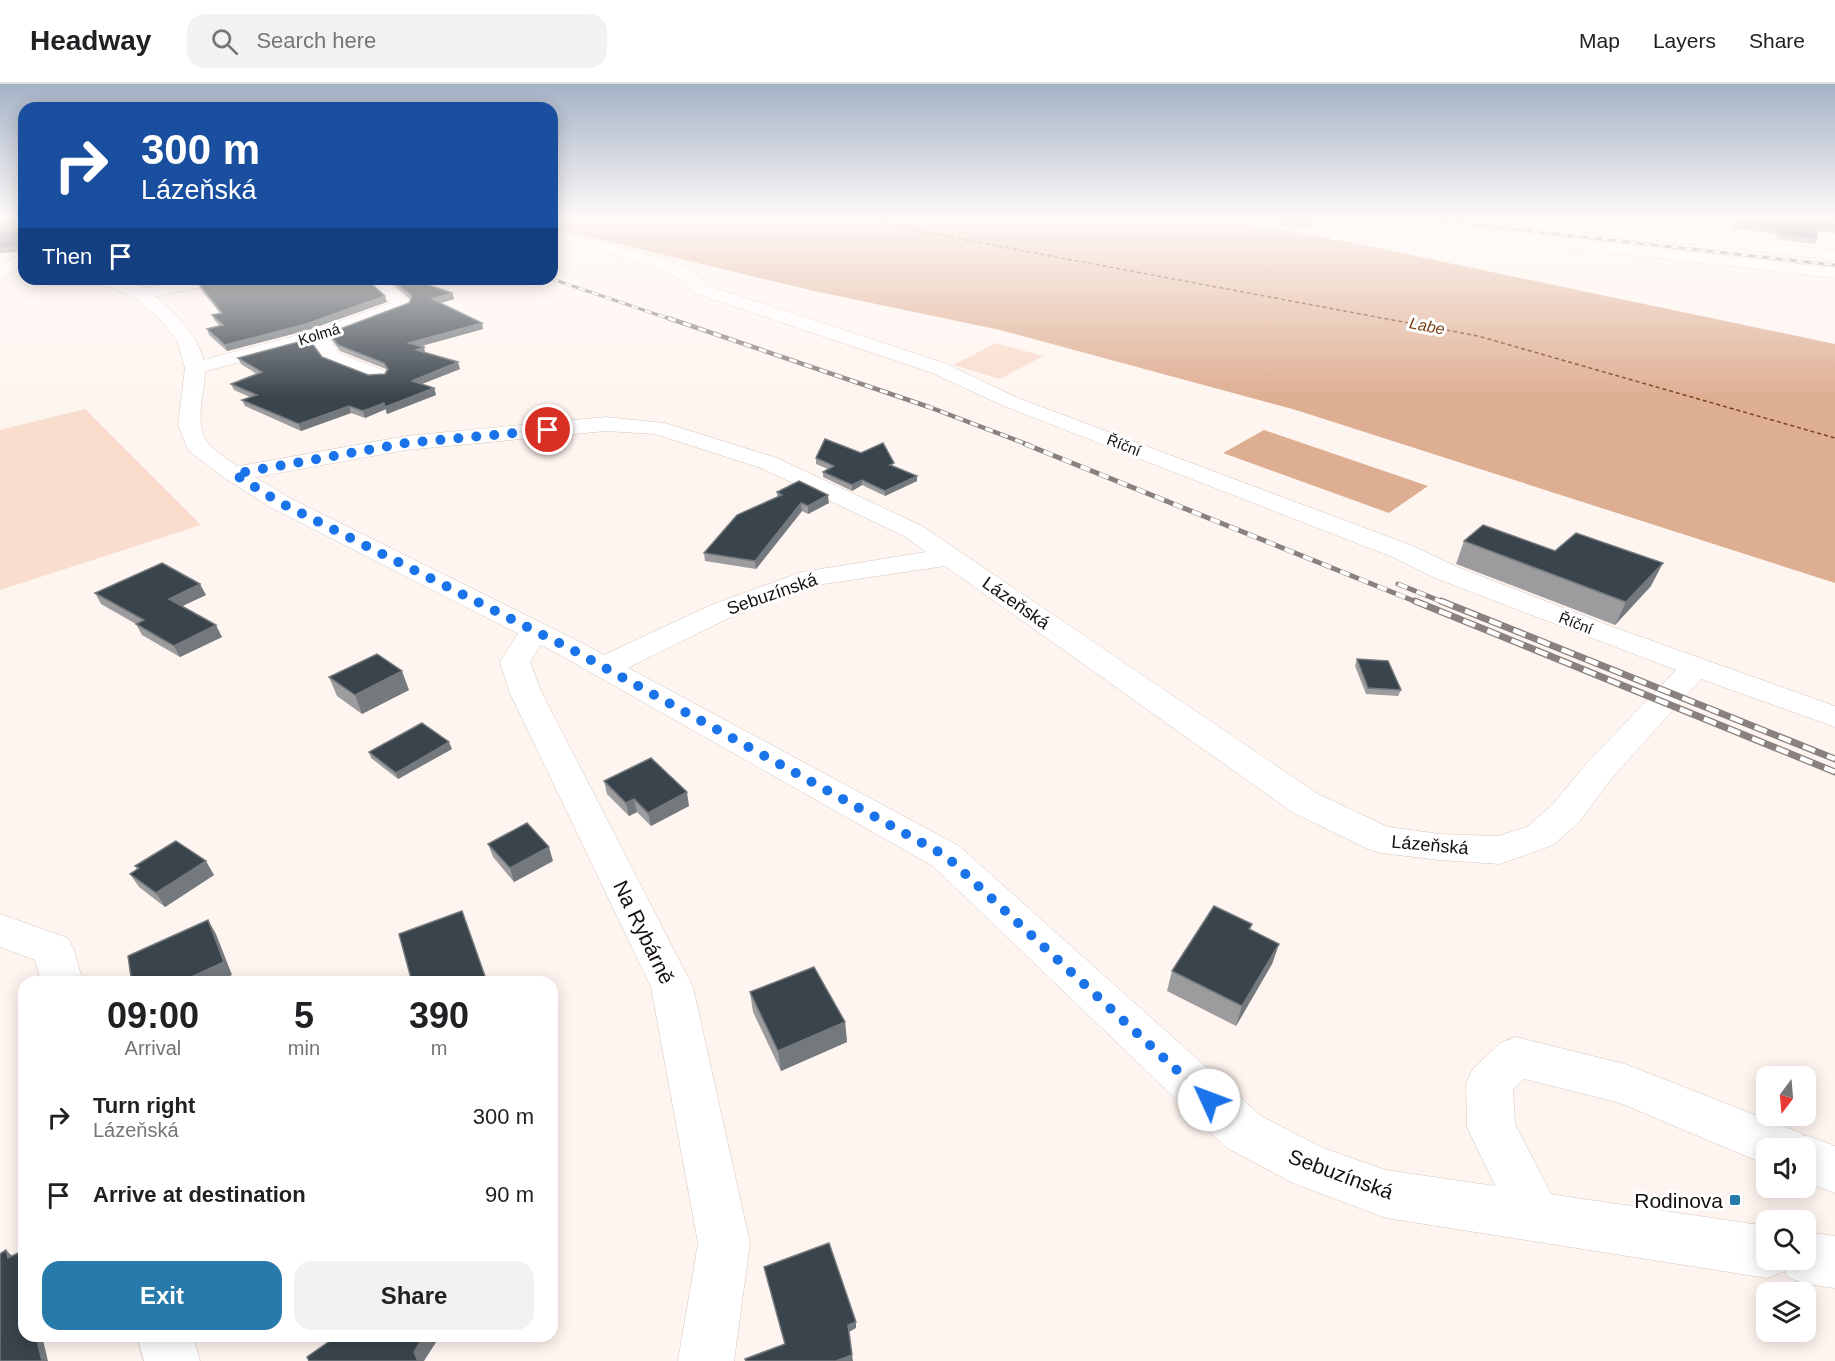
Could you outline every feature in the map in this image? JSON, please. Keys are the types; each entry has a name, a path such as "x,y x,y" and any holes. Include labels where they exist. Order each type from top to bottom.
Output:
{"street":[{"name":"Říční","path":"691,279 699,289 900,355 976,383 1011,402 1404,552 1445,572 1550,613 1835,717"},
{"name":"Sebuzínská","path":"121,285 141,294 166,315 186,340 195,368 189,425 196,445 234,474 279,502 604,667 946,856 1244,1132 1310,1167 1386,1194 1756,1250"},
{"path":"141,294 187,285"},
{"name":"Kolmá","path":"195,368 316,336 403,304 379,285"},
{"path":"316,336 332,357 378,375"},
{"name":"Lázeňská","path":"234,474 406,443 606,423 657,428 768,463 913,531 1305,803 1381,840 1440,847 1500,850 1540,836 1566,813 1599,771 1696,666"},
{"name":"Sebuzínská","path":"604,667 721,611 812,578 950,557"},
{"name":"Na Rybárně","path":"533,632 515,662 525,691 672,987 724,1243 706,1361"},
{"path":"0,930 52,950 60,976"},
{"path":"1537,1217 1491,1127 1489,1083 1516,1057 1625,1084 1757,1138"},
{"path":"1816,1162 1835,1170"},
{"path":"1816,1259 1835,1262"},
{"path":"167,1342 172,1361"}],"shaded area":[{"path":"996,343 1043,356 1000,379 953,365"},
{"path":"85,409 201,525 0,590 0,430"}],"water":[{"name":"Labe","path":"762,279 1523,279 1835,344 1835,583 1296,410 1000,330"},
{"path":"1264,430 1428,486 1389,513 1223,453"}],"building":[{"path":"200,285 373,285 385,296 306,324 225,345 207,329 223,325 212,315 222,313"},
{"path":"398,285 429,285 452,293 432,299 482,323 409,343 424,347 416,350 458,362 412,381 434,388 385,407 384,403 363,411 349,406 299,424 242,400 257,395 231,384 262,372 238,358 309,339 322,357 368,375 385,374 388,369 384,363 338,345 329,333 409,303 412,296"},
{"path":"825,439 861,453 883,443 894,463 890,465 917,476 885,491 862,480 852,485 823,472 834,466 816,458"},
{"path":"799,481 828,495 808,506 801,503 755,561 704,553 737,515 782,495 777,492"},
{"path":"1483,525 1555,551 1576,533 1663,563 1626,602 1464,541"},
{"path":"162,563 200,584 169,599 216,625 174,646 136,624 144,620 95,593"},
{"path":"377,654 402,671 355,695 329,677"},
{"path":"1357,659 1388,661 1401,690 1368,688"},
{"path":"422,723 449,742 396,773 369,752"},
{"path":"651,758 687,792 648,813 634,799 626,803 604,781"},
{"path":"527,823 549,847 510,868 488,844"},
{"path":"176,841 206,861 156,893 130,874 139,868 135,866"},
{"path":"1214,906 1252,924 1249,929 1279,944 1242,1006 1172,971"},
{"path":"462,911 485,976 410,976 399,934"},
{"path":"208,920 224,962 193,976 131,976 128,956"},
{"path":"814,967 845,1022 778,1051 750,992"},
{"path":"829,1243 856,1322 848,1325 852,1355 836,1361 746,1361 745,1359 785,1344 764,1267"},
{"path":"6,1250 8,1258 18,1253 18,1342 37,1342 42,1361 0,1361 0,1254"},
{"path":"328,1342 420,1342 414,1352 418,1361 309,1361 307,1357"}],"ferry route":[{"path":"1172,279 1478,336 1835,438"}],"railway":[{"path":"558,281 673,320"},
{"path":"668,318 929,407 1029,445"},
{"path":"1025,444 1419,603"},
{"path":"1398,584 1445,603"},
{"path":"1415,601 1835,772"},
{"path":"1441,601 1835,759"}],"place":[{"name":"Rodinova","path":"1735,1200"}],"route":[{"path":"548,430 406,443 234,474 279,502 533,632 571,649 946,856 1209,1100"}]}
